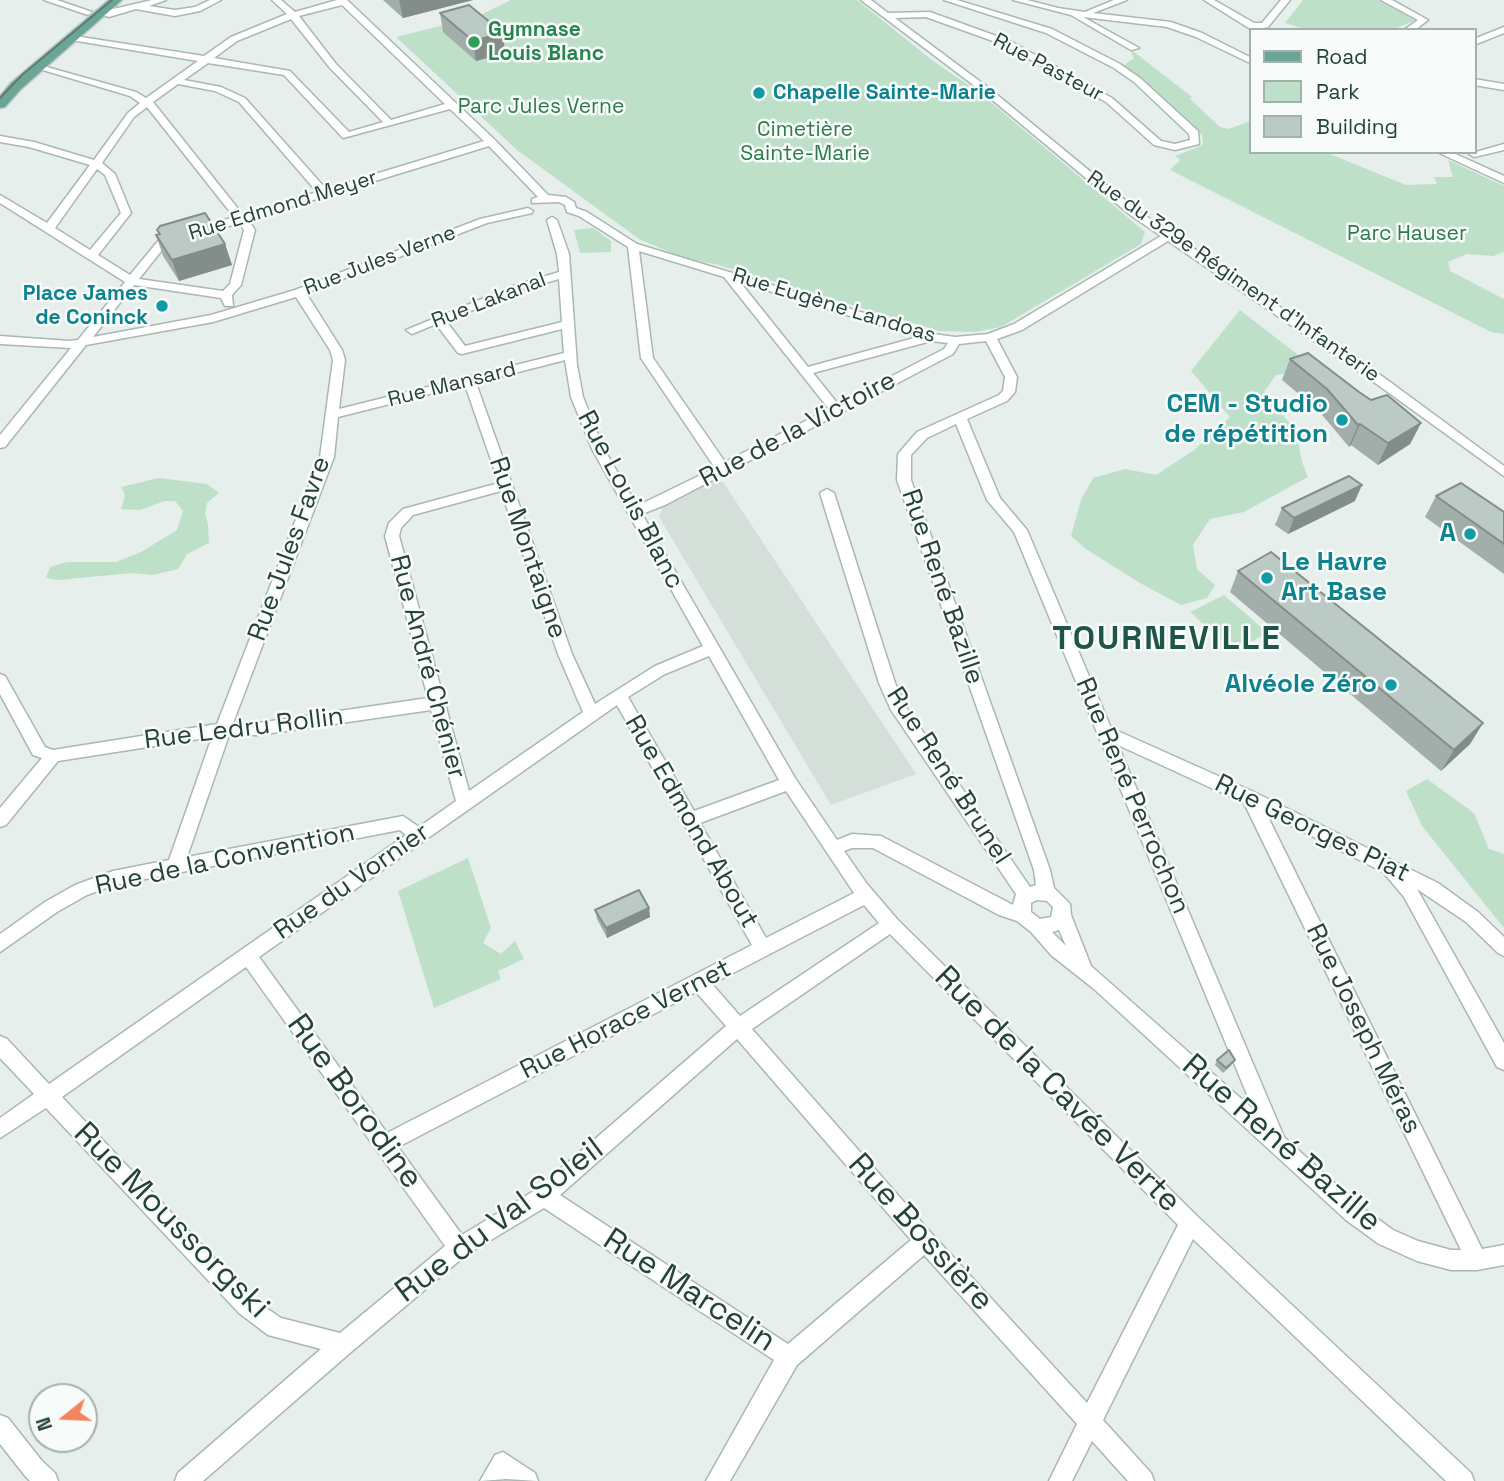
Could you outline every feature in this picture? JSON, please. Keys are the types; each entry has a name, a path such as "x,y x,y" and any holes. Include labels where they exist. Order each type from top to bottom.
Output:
{"main road":[{"path":"0,88 97,8 116,0"},
{"path":"0,104 71,37 97,8"}],"street":[{"path":"48,0 97,8 137,7 175,13 197,9 217,0"},
{"path":"137,7 162,0"},
{"path":"276,0 293,15 333,66 390,124"},
{"name":"Rue du 329e Régiment d'Infanterie","path":"865,0 987,90 1113,195 1168,236 1382,382 1504,472"},
{"name":"Rue Pasteur","path":"887,16 927,14 1007,43 1099,94 1158,143 1175,147 1195,142 1194,133 1137,80 1117,66 1049,31 948,0"},
{"name":"Rue Pasteur","path":"1017,0 1080,14 1168,24 1199,35 1248,60"},
{"path":"1040,0 1066,7"},
{"path":"1123,0 1074,16 1134,48"},
{"path":"1208,0 1255,28 1265,25 1286,0"},
{"path":"1385,0 1424,20 1411,28"},
{"path":"48,230 131,115 147,102 247,33 293,15 342,1 491,142 545,198 533,203 535,216 552,220 563,218 571,210"},
{"path":"1476,41 1504,30"},
{"path":"71,37 287,73 347,136 452,105"},
{"path":"38,66 133,94 147,102 250,230 235,285 226,296"},
{"path":"176,81 218,89 242,100 324,193"},
{"path":"1477,83 1504,87"},
{"path":"1477,83 1504,97"},
{"path":"0,139 30,144 97,164 110,174 126,213 91,256"},
{"name":"Rue Edmond Meyer","path":"0,444 162,243 491,142"},
{"path":"1476,152 1504,147"},
{"path":"1446,154 1504,180"},
{"path":"1474,154 1504,173"},
{"path":"0,198 132,281 226,296"},
{"name":"Rue Eugène Landoas","path":"545,198 567,201 571,210 583,214 633,246 931,337 955,341 990,337 1018,327 1168,236"},
{"name":"Rue Jules Verne","path":"232,313 299,292 484,221 535,216"},
{"name":"Rue Louis Blanc","path":"552,220 562,247 576,397 585,422 712,648"},
{"path":"633,246 647,358 723,469"},
{"name":"Rue Lakanal","path":"412,330 520,287 566,273"},
{"path":"726,274 836,409"},
{"name":"Rue Jules Favre","path":"176,865 223,729 327,457 339,360 336,350 299,292"},
{"path":"0,340 44,345 80,344 232,313 226,296"},
{"path":"439,320 462,350 569,324"},
{"path":"806,372 931,337"},
{"name":"Rue René Bazille","path":"990,337 1012,384 1003,398 922,435 905,454 904,480 1042,870 1046,892"},
{"name":"Rue de la Victoire","path":"634,512 950,351 955,341"},
{"path":"881,350 904,374"},
{"name":"Rue Mansard","path":"332,415 571,355"},
{"name":"Rue Montaigne","path":"469,380 565,654 592,714"},
{"name":"Rue René Perrochon","path":"960,418 994,500 1020,530 1276,1142"},
{"name":"Rue André Chénier","path":"464,802 392,536 394,526 400,518 418,508 505,486"},
{"name":"Rue René Brunel","path":"827,493 887,683 899,710 1026,895"},
{"name":"Rue du Vornier","path":"0,1129 619,695 660,670 712,648"},
{"name":"Rue de la Cavée Verte","path":"712,648 789,783 866,895 891,924 1191,1223 1463,1481"},
{"path":"0,680 39,751 53,756 0,820"},
{"name":"Rue Edmond About","path":"619,695 762,949"},
{"name":"Rue Ledru Rollin","path":"53,756 223,729 258,729 436,703"},
{"name":"Rue Georges Piat","path":"1105,732 1384,863 1449,899 1504,948"},
{"path":"689,820 789,783"},
{"name":"Rue Joseph Méras","path":"1250,798 1477,1260"},
{"name":"Rue de la Convention","path":"0,944 51,907 81,890 113,878 403,822 418,836"},
{"path":"833,848 852,841 875,841 1005,910 1022,915 1037,927 1056,925 1062,915 1061,904 1046,892 1035,891 1026,895 1020,904 1022,915"},
{"path":"1384,863 1410,892 1504,1061"},
{"name":"Rue Horace Vernet","path":"385,1144 866,895"},
{"name":"Rue René Bazille","path":"1062,915 1084,970"},
{"name":"Rue du Val Soleil","path":"186,1481 343,1344 459,1248 544,1196 686,1070 738,1028 891,924"},
{"name":"Rue René Bazille","path":"1037,927 1057,950 1084,970 1353,1213 1386,1237 1435,1257 1451,1260 1477,1260 1504,1255"},
{"name":"Rue Borodine","path":"248,956 459,1248"},
{"name":"Rue Bossière","path":"700,983 925,1241 1143,1481"},
{"name":"Rue Moussorgski","path":"0,1045 246,1306 276,1327 343,1344"},
{"name":"Rue Marcelin","path":"544,1196 789,1357 925,1241"},
{"path":"1060,1481 1191,1223"},
{"path":"717,1481 789,1357"},
{"path":"0,1426 47,1481"},
{"path":"491,1481 503,1463 527,1481"}],"shaded area":[{"path":"713,481 723,482 916,774 831,805 659,517 663,506"}],"green space":[{"name":"Cimetière Sainte-Marie","path":"511,0 857,0 933,61 980,93 1145,232 1141,244 1001,327 975,332 939,331 715,264 686,259 639,239 517,150 396,37 476,17"},
{"path":"1303,0 1378,0 1416,20 1397,28 1301,28 1285,23"},
{"name":"Parc Hauser","path":"1129,48 1192,97 1190,99 1220,127 1229,129 1248,122 1248,154 1330,154 1406,185 1437,184 1434,177 1453,177 1448,160 1504,186 1504,252 1493,256 1467,254 1448,262 1450,271 1504,299 1504,334 1491,332 1170,170 1180,160 1175,156 1203,145 1202,135 1123,66 1134,58"},
{"path":"593,228 611,241 611,252 580,253 574,230"},
{"path":"1240,310 1324,375 1296,372 1276,375 1264,392 1296,431 1308,477 1244,512 1210,519 1193,545 1197,569 1215,585 1207,598 1181,605 1140,583 1086,549 1071,536 1081,500 1093,478 1125,469 1156,475 1194,450 1230,417 1191,371"},
{"path":"159,478 207,484 219,493 207,503 205,514 209,543 187,554 178,569 153,575 132,573 58,580 46,578 50,567 67,562 116,562 141,552 177,530 183,511 175,501 165,501 140,510 121,509 125,495 121,487"},
{"path":"1224,595 1268,633 1233,651 1190,612"},
{"path":"1427,779 1474,813 1489,849 1504,854 1504,928 1422,826 1406,791"},
{"path":"468,858 491,928 483,943 501,954 515,941 524,959 498,971 501,979 434,1008 398,891"}],"building":[{"path":"469,5 503,33 473,41 440,13"},
{"path":"205,213 225,244 172,260 156,235 160,234 157,230 160,226"},
{"path":"1308,353 1371,400 1387,395 1421,423 1388,443 1358,425 1327,389 1290,359"},
{"path":"1349,476 1362,485 1294,518 1282,508"},
{"path":"1461,483 1504,512 1504,544 1436,496"},
{"path":"1271,552 1483,723 1454,750 1238,571"},
{"path":"639,890 649,908 606,928 595,910"},
{"path":"1229,1050 1235,1060 1226,1068 1217,1060"}],"tram line":[{"path":"0,98 23,74 112,0"}],"place":[{"name":"Gymnase Louis Blanc","path":"474,42"},
{"name":"Chapelle Sainte-Marie","path":"759,93"},
{"name":"Place James de Coninck","path":"162,306"},
{"name":"CEM - Studio de répétition","path":"1342,420"},
{"name":"A","path":"1470,534"},
{"name":"Le Havre Art Base","path":"1267,578"},
{"name":"Alvéole Zéro","path":"1391,685"}],"district":[{"name":"TOURNEVILLE","path":"1167,640"}],"park label":[{"name":"Parc Jules Verne","path":"541,107"}]}
